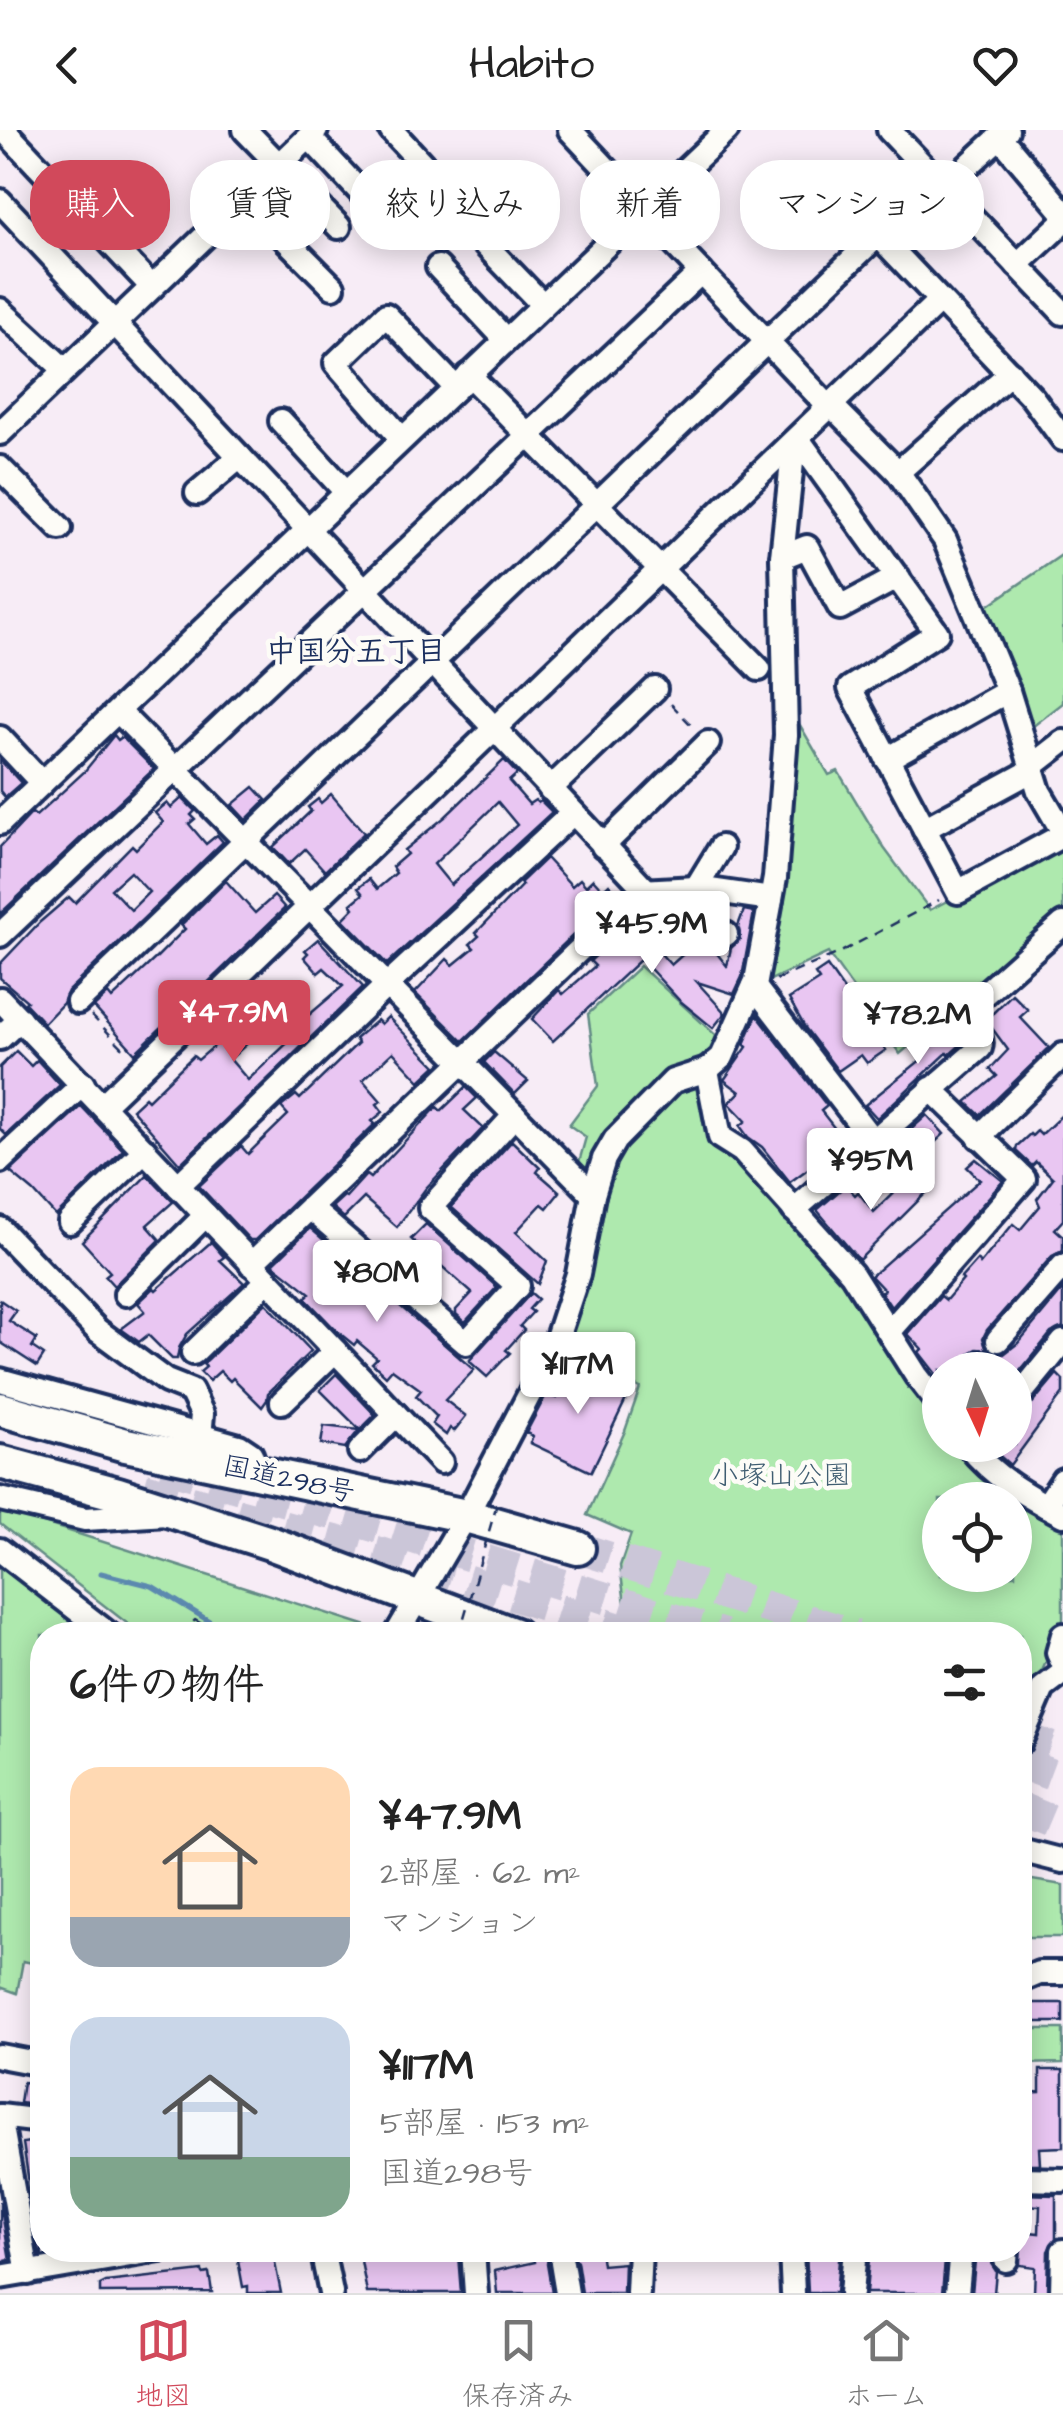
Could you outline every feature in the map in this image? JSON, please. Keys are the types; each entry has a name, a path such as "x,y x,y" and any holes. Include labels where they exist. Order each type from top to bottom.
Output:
{"highway":[{"name":"国道298号","path":"0,1409 126,1444 481,1512 578,1548"},
{"path":"0,1462 181,1513 479,1622"}],"street":[{"path":"4,130 152,287"},
{"path":"245,130 272,160"},
{"path":"284,160 312,133 382,214 428,170 391,130"},
{"path":"570,130 597,160"},
{"path":"888,130 917,160"},
{"path":"975,160 1004,134 1063,212"},
{"path":"688,160 711,135"},
{"path":"0,200 573,813 643,890 662,918 724,941 737,892"},
{"path":"330,217 339,226"},
{"path":"1017,265 1063,222"},
{"path":"984,230 1063,313"},
{"path":"78,1002 878,235 1010,373 1063,439"},
{"path":"0,433 190,250"},
{"path":"297,250 334,286"},
{"path":"489,250 542,306"},
{"path":"0,822 601,250"},
{"path":"680,250 898,472 945,540 1008,690 1039,790 1062,828 958,892 850,688 937,633 796,441"},
{"path":"438,267 506,340"},
{"path":"0,935 701,272"},
{"path":"103,1104 939,301"},
{"path":"0,310 65,370"},
{"path":"402,439 336,363 386,315 528,435 759,669"},
{"path":"898,472 1010,373"},
{"path":"281,421 346,492"},
{"path":"404,1622 481,1512 499,1450 554,1347 578,1274 604,1159 615,1140 673,1082 707,1070 722,1057 755,988 772,899 786,735 782,557 796,441"},
{"path":"197,493 240,457"},
{"path":"0,468 60,528"},
{"path":"782,557 808,547 840,608 898,576"},
{"path":"934,628 971,604"},
{"path":"550,789 655,688"},
{"path":"887,759 1008,690"},
{"path":"118,710 593,1195"},
{"path":"0,738 42,783"},
{"path":"603,846 708,742"},
{"path":"924,829 1032,768 1063,742"},
{"path":"178,1186 573,813"},
{"path":"696,888 721,847"},
{"path":"193,1352 310,1208 643,890 696,888 772,899"},
{"path":"794,1210 983,1043 966,1019 968,1006 1063,924"},
{"path":"755,988 873,1140"},
{"path":"0,999 441,1462"},
{"path":"0,1038 20,1020"},
{"path":"980,1137 1063,1054"},
{"path":"707,1070 720,1137 742,1151 852,1274 922,1379"},
{"path":"0,1161 83,1084"},
{"path":"890,1331 1024,1179 931,1089"},
{"path":"310,1208 466,1343 518,1286 430,1208 515,1115"},
{"path":"70,1222 146,1150"},
{"path":"126,1294 206,1216"},
{"path":"0,1228 97,1330 166,1381 191,1391 202,1414 200,1437"},
{"path":"998,1340 1063,1266"},
{"path":"1032,1379 1063,1342"},
{"path":"282,1402 335,1352"},
{"path":"0,1380 239,1446 251,1454 257,1471"},
{"path":"360,1451 396,1415"},
{"path":"983,1462 1055,1511 1063,1480"},
{"path":"0,1499 97,1520 181,1513"},
{"path":"0,1550 93,1622"},
{"path":"1063,1636 1058,1653 1063,1664"},
{"path":"1032,1714 1043,1688 1063,1673"},
{"path":"1032,1853 1063,1862"},
{"path":"1032,1976 1063,1973"},
{"path":"0,2056 30,2062"},
{"path":"28,2273 0,2116 30,2120"},
{"path":"1032,2179 1063,2180"},
{"path":"1062,2293 1063,2251"},
{"path":"0,2277 77,2262"},
{"path":"325,2262 331,2293"},
{"path":"473,2262 476,2293"},
{"path":"638,2293 639,2262"},
{"path":"792,2262 793,2293"},
{"path":"852,2293 854,2262"},
{"path":"958,2293 960,2262"},
{"path":"562,2264 567,2293"}],"path":[{"path":"655,688 708,742"},
{"path":"755,988 839,952 958,892"},
{"path":"78,1002 142,1067"},
{"path":"461,1622 481,1512"}],"green space":[{"path":"1063,554 1063,703 1032,727 983,609"},
{"path":"794,715 829,775 838,771 884,848 930,910 1056,843 1063,844 1063,915 900,1054 828,953 762,984"},
{"path":"640,966 721,1040 714,1054 671,1079 594,1184 576,1173 586,1137 569,1125 598,1086 588,1014"},
{"name":"小塚山公園","path":"697,1080 725,1147 844,1278 922,1396 922,1462 972,1462 1001,1482 922,1482 922,1592 1032,1592 1032,1501 1063,1519 1063,1624 1032,1693 1032,1622 631,1622 620,1566 631,1534 587,1515 640,1388 561,1351 610,1161 675,1088"},
{"path":"0,1509 354,1622 125,1622 0,1524"},
{"path":"0,1559 81,1622 30,1622 30,1962 23,1961 17,1993 0,1987"},
{"path":"1032,1880 1063,1885 1063,1937 1032,1937"},
{"path":"1032,2029 1063,2029 1063,2063 1032,2064"}],"building":[{"path":"114,735 118,740 122,737 154,769 0,914 0,847 32,813 36,816 84,772"},
{"path":"0,760 21,783 5,797 0,791"},
{"path":"504,760 517,774 509,781 529,804 541,801 552,812 387,964 343,919 354,908 351,904 363,894 358,888 369,879 377,889 396,873 392,867 407,854 404,850","holes":["498,802 517,825 451,885 434,864"]},
{"path":"254,787 266,800 246,820 232,805"},
{"path":"331,794 364,833 325,871 305,849 289,864 273,847 311,811 308,807"},
{"path":"182,798 195,811 191,815 195,819 189,824 206,844 217,835 223,842 68,991 63,1003 44,1023 27,1001 0,978 0,964 69,897 75,903 132,845 136,849 163,822 155,813 167,803 171,808","holes":["130,872 149,892 131,910 111,889"]},
{"path":"546,858 572,886 580,879 586,886 593,879 603,890 609,884 617,893 463,1041 415,993 447,959 453,965 474,948 470,944 479,936 476,933"},
{"path":"226,881 255,913 274,896 285,908 135,1053 94,1007 108,994 112,999 157,957 185,929 181,925"},
{"path":"744,910 754,912 742,977 734,994 697,982 725,1013 713,1028 679,1000 641,959 553,1041 532,1019 559,990 563,994 595,966 590,961 637,918 657,940 652,944 671,965 689,949 683,939 711,946 727,966 731,948 740,939 738,926"},
{"path":"318,939 363,987 180,1164 132,1109 145,1097 148,1100 193,1056 198,1060 219,1042 215,1038 225,1030 220,1023 248,997 253,1003 263,993 281,1013 230,1059 248,1080 296,1035 285,1023 302,1007 309,1015 343,986 324,968 318,973 304,957 308,953 305,950"},
{"path":"827,966 886,1050 867,1063 861,1055 838,1071 789,999 819,980 815,974"},
{"path":"1012,994 1028,1010 1020,1017 1049,1048 980,1115 966,1102 997,1076 990,1069 1008,1050 986,1020"},
{"path":"757,1015 827,1106 821,1111 847,1144 790,1182 740,1126 746,1121 729,1103 740,1092 724,1080 747,1047 744,1044"},
{"path":"388,1017 436,1066 420,1081 393,1052 365,1078 381,1101 377,1104 383,1112 372,1121 375,1124 255,1240 250,1240 199,1186 241,1146 248,1154 288,1115 281,1107 296,1095 300,1099 358,1043 355,1039 377,1020 381,1024"},
{"path":"949,1022 965,1041 877,1118 865,1105 922,1059 914,1051"},
{"path":"16,1051 31,1066 37,1060 60,1085 6,1135 0,1129 0,1067"},
{"path":"494,1052 528,1081 515,1094 484,1062"},
{"path":"466,1087 477,1098 464,1110 483,1128 426,1188 397,1227 364,1198 344,1218 332,1207 366,1175 370,1178 437,1107 441,1111"},
{"path":"81,1106 123,1150 56,1216 10,1172"},
{"path":"1063,1114 1063,1220 1055,1229 1063,1236 1063,1251 1052,1256 987,1330 983,1338 987,1350 922,1352 922,1356 919,1352 922,1349 908,1334 941,1296 946,1300 961,1278 977,1260 980,1264 1013,1224 1020,1230 1040,1206 1037,1199 1053,1178 1016,1151 1030,1134 1037,1131 1041,1135"},
{"path":"927,1115 944,1134 917,1159 902,1143 909,1137 906,1134"},
{"path":"512,1141 540,1168 537,1172 560,1192 547,1208 542,1204 516,1232 547,1261 538,1284 451,1207"},
{"path":"976,1159 1003,1181 891,1307 881,1292 884,1290 871,1276 980,1180 967,1167"},
{"path":"918,1169 934,1185 859,1260 817,1210 846,1185 855,1195 858,1192 874,1212"},
{"path":"147,1175 173,1202 147,1225 160,1240 114,1286 105,1276 110,1272 82,1241"},
{"path":"426,1224 497,1287 465,1322 456,1310 472,1293 411,1239"},
{"path":"310,1228 474,1370 445,1400 466,1416 454,1431 450,1428 446,1435 432,1424 437,1417 416,1396 421,1390 392,1369 386,1376 372,1363 377,1358 357,1341 354,1345 338,1332 305,1298 310,1293 273,1264"},
{"path":"211,1242 224,1257 220,1260 244,1283 187,1334 177,1359 172,1359 148,1335 139,1342 121,1329 145,1311 138,1303"},
{"path":"1063,1289 1063,1327 1051,1333 1032,1356 1032,1352 1007,1352"},
{"path":"531,1293 538,1299 529,1309 533,1312 520,1326 524,1330 506,1350 510,1353 487,1377 469,1361"},
{"path":"0,1300 16,1311 9,1321 37,1339 32,1347 44,1355 37,1366 0,1342"},
{"path":"266,1303 311,1351 268,1393 262,1407 233,1378 230,1381 220,1371 209,1381 200,1372 206,1367 203,1364"},
{"path":"568,1359 630,1391 591,1472 530,1443 533,1436 526,1433 546,1395 557,1398 568,1374 562,1371"},
{"path":"336,1374 375,1415 360,1430 320,1390"},
{"path":"1057,1374 1063,1380 1063,1393 1032,1435 1032,1404"},
{"path":"324,1426 359,1430 345,1448 321,1444"},
{"path":"1032,2003 1063,2003 1063,2022 1032,2022"},
{"path":"1040,2070 1063,2070 1063,2147 1039,2148 1040,2164 1032,2164 1032,2092 1040,2092"},
{"path":"23,2082 30,2083 30,2104 20,2103"},
{"path":"30,2142 30,2189 23,2143"},
{"path":"1032,2194 1056,2195 1056,2238 1048,2251 1047,2293 1034,2293 1035,2267 1020,2265 1032,2262 1032,2232 1039,2233 1040,2206 1032,2206"},
{"path":"0,2201 10,2260 0,2262"},
{"path":"238,2262 275,2262 281,2293 248,2293 248,2286 243,2287"},
{"path":"361,2262 459,2262 461,2293 367,2293"},
{"path":"547,2262 552,2293 497,2293 495,2271"},
{"path":"577,2262 624,2263 623,2293 582,2293"},
{"path":"807,2262 839,2262 836,2293 808,2293"},
{"path":"869,2262 945,2262 942,2293 866,2293"},
{"path":"975,2262 992,2262 996,2271 994,2293 972,2293"},
{"path":"209,2273 212,2292 100,2293 100,2285 106,2282"}],"waterway":[{"path":"101,1573 152,1586 211,1622"}],"tunnel":[{"path":"163,1466 388,1530 682,1622"},
{"path":"144,1488 383,1554 598,1622"},
{"path":"578,1548 814,1622"},
{"path":"1032,1697 1063,1709"},
{"path":"1032,1740 1063,1752"},
{"path":"1032,1767 1063,1779"},
{"path":"1032,1813 1063,1826"}],"district":[{"name":"中国分五丁目","path":"356,651"}]}
